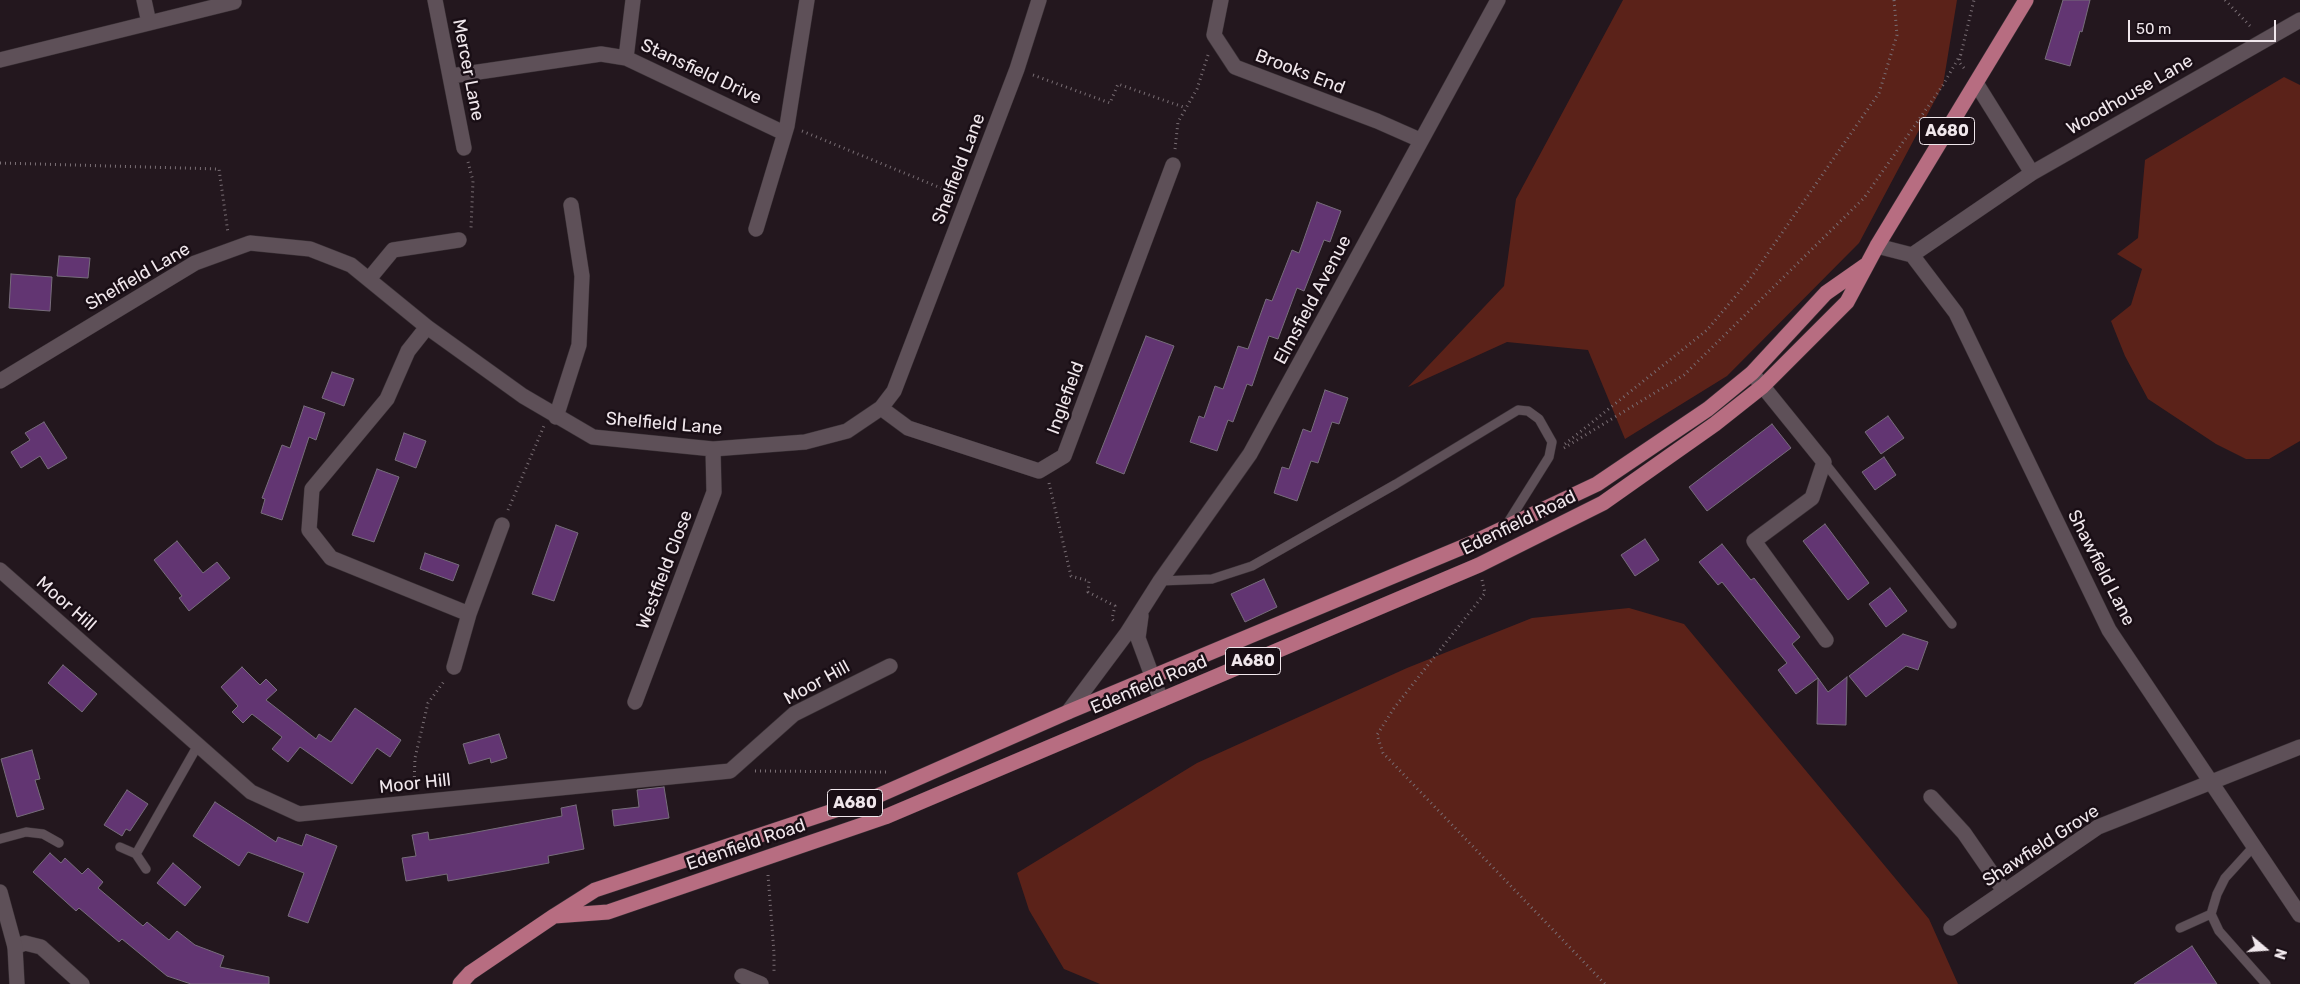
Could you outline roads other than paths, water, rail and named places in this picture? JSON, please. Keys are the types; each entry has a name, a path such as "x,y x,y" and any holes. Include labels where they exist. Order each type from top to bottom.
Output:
{"main road":[{"name":"Edenfield Road","path":"554,916 608,912 885,817 1479,565 1603,503 1715,424 1763,386 1847,302 1877,246 2026,0"},
{"name":"Edenfield Road","path":"460,984 470,973 595,890 875,797 1068,712 1470,544 1597,484 1708,409 1752,373 1826,293 1870,262"},
{"path":"780,828 786,851"}],"street":[{"path":"144,0 149,23"},
{"name":"Mercer Lane","path":"435,0 464,148"},
{"path":"626,58 633,0"},
{"path":"756,229 786,129 807,0"},
{"name":"Shelfield Lane","path":"0,380 195,263 250,243 310,250 351,265 428,326 553,414 593,437 713,449 805,442 847,431 881,408 894,391 1017,69 1039,0"},
{"name":"Brooks End","path":"1220,0 1214,35 1235,67 1376,121 1420,140"},
{"name":"Elmsfield Avenue","path":"1068,712 1127,633 1142,607 1250,454 1498,0"},
{"path":"0,60 234,2"},
{"name":"Woodhouse Lane","path":"1912,256 2032,172 2300,20"},
{"name":"Stansfield Drive","path":"451,76 601,54 626,58 786,129"},
{"path":"1976,83 2032,172"},
{"name":"Inglefield","path":"881,408 908,428 1039,470 1064,456 1173,165"},
{"path":"553,414 579,345 582,276 571,205"},
{"path":"369,279 393,250 459,240"},
{"path":"1877,246 1912,256"},
{"name":"Shawfield Lane","path":"1912,256 1956,312 2109,630 2211,783 2255,845 2300,915"},
{"path":"428,326 408,351 387,399 312,489 309,530 330,558 469,614"},
{"path":"1752,373 1824,462 1812,498 1754,541 1826,640"},
{"name":"Westfield Close","path":"635,702 714,492 713,449"},
{"path":"454,667 469,614 502,525"},
{"name":"Moor Hill","path":"0,570 251,792 299,814 730,770 794,714 890,666"},
{"name":"Elmsfield Avenue","path":"1142,607 1138,638 1161,700"},
{"name":"Shawfield Grove","path":"1950,928 2098,827 2300,748"},
{"path":"1931,798 1964,832 2004,891"},
{"path":"0,892 15,947 17,984"},
{"path":"15,947 25,943 41,947 82,984"},
{"path":"742,976 767,980"}],"lane":[{"path":"1160,581 1212,579 1252,566 1396,484 1518,410 1528,411 1540,418 1552,442 1549,457 1506,527"},
{"path":"1824,462 1952,624"},
{"path":"136,854 198,745"},
{"path":"0,838 26,832 43,834 59,843"},
{"path":"2255,845 2225,878 2217,894 2211,914 2219,931 2266,984"},
{"path":"120,847 136,854 146,869"},
{"path":"2180,928 2211,914"}]}
